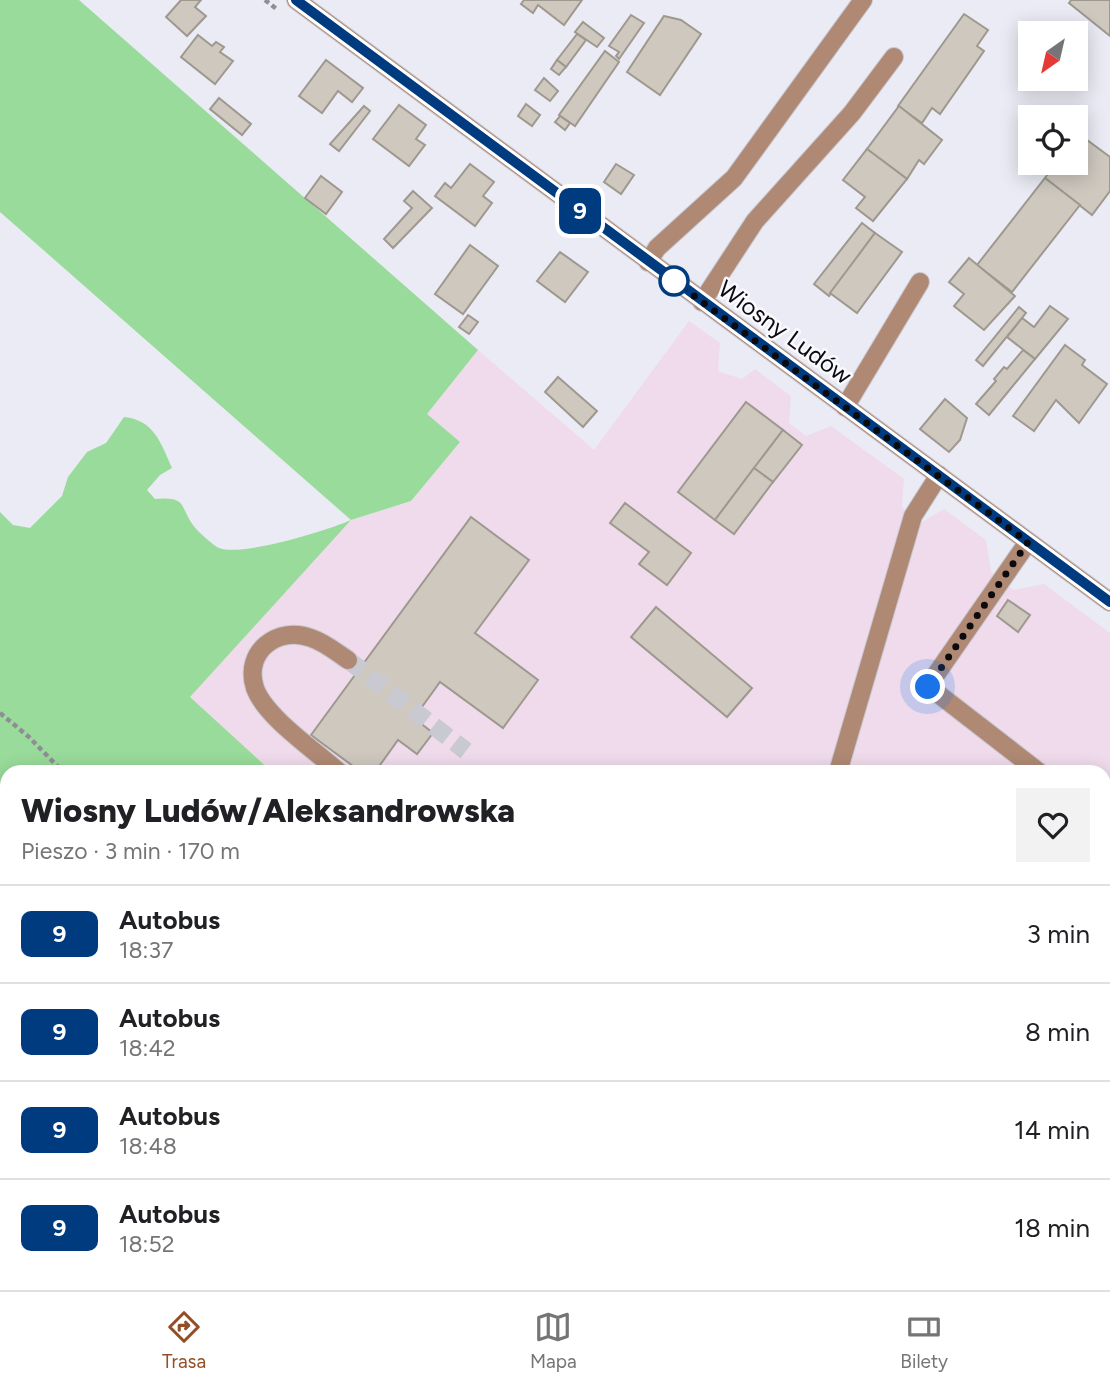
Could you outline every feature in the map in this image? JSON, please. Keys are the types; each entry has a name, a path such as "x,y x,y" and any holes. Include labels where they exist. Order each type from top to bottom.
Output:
{"street":[{"name":"Wiosny Ludów","path":"296,0 1110,602"},
{"path":"648,262 657,248 734,178 863,0"},
{"path":"702,302 755,221 852,113 894,57"},
{"path":"845,407 920,282"},
{"path":"840,765 913,516 939,475"},
{"path":"1028,542 928,687 1030,765"},
{"path":"331,765 269,709 256,689 253,667 260,650 274,638 290,634 311,637 348,660"}],"path":[{"path":"0,713 56,765"}],"shaded area":[{"path":"689,321 720,343 718,371 742,379 755,369 791,396 789,423 806,436 831,426 904,479 902,507 913,516 922,522 944,509 986,540 991,572 1014,590 1044,584 1110,633 1110,765 264,765 190,697 265,596 352,520 411,501 460,442 426,415 478,350 594,450"}],"green space":[{"path":"0,0 79,0 478,350 427,414 460,442 411,501 351,520 0,212"},
{"path":"124,417 143,423 155,434 172,468 160,475 147,490 155,499 172,499 181,503 195,528 217,547 227,550 262,546 351,520 190,697 264,765 0,765 0,512 13,525 30,528 62,496 68,477 87,452 106,443"}],"building":[{"path":"181,0 201,0 195,7 206,16 187,36 166,17"},
{"path":"524,0 582,0 564,25 538,5 533,13 521,4"},
{"path":"1071,0 1110,0 1110,36 1069,3"},
{"path":"964,14 988,30 977,46 984,51 940,114 932,108 922,123 898,106"},
{"path":"631,15 644,23 619,59 616,56 619,52 609,46"},
{"path":"664,16 681,20 701,34 660,95 627,72"},
{"path":"583,22 604,38 597,47 575,32"},
{"path":"577,34 586,40 566,67 557,60"},
{"path":"198,35 212,46 216,42 224,47 220,52 233,61 215,84 181,57"},
{"path":"605,51 619,62 575,126 559,115"},
{"path":"326,60 363,88 352,102 338,91 322,113 299,96"},
{"path":"557,60 566,67 559,75 551,69"},
{"path":"544,78 558,91 550,101 535,90"},
{"path":"219,98 251,124 242,135 210,109"},
{"path":"526,104 540,115 532,126 518,116"},
{"path":"399,105 426,125 416,139 425,145 409,166 373,139"},
{"path":"364,106 370,111 339,151 330,144"},
{"path":"899,106 942,140 924,164 919,160 907,179 867,149"},
{"path":"560,116 570,123 565,130 555,122"},
{"path":"1088,141 1110,157 1110,191 1092,215 1045,178 1047,175 1088,175"},
{"path":"867,149 907,179 873,221 856,208 865,197 843,180"},
{"path":"470,164 494,182 483,196 492,203 475,226 435,196 445,183 451,188"},
{"path":"616,164 634,175 621,194 604,182"},
{"path":"321,176 342,192 326,214 305,198"},
{"path":"1045,178 1080,205 1012,292 977,265"},
{"path":"413,191 432,208 393,248 384,239 412,208 404,201"},
{"path":"862,223 875,233 829,296 814,284"},
{"path":"875,233 902,252 857,313 830,293"},
{"path":"470,245 498,266 463,314 435,294"},
{"path":"560,252 588,272 565,302 537,281"},
{"path":"969,258 1015,296 984,330 954,306 964,294 949,282"},
{"path":"1050,306 1068,319 1035,359 1007,337 1022,318 1034,327"},
{"path":"1019,307 1026,313 983,366 976,360"},
{"path":"468,315 478,322 469,334 459,327"},
{"path":"1065,345 1085,360 1082,365 1107,384 1079,423 1056,400 1034,431 1013,416"},
{"path":"1023,350 1035,359 989,415 976,404 1004,367 1007,369"},
{"path":"558,377 597,411 583,427 545,392"},
{"path":"945,399 967,418 960,440 949,452 920,429"},
{"path":"746,402 783,430 715,520 678,492"},
{"path":"783,430 802,445 773,482 754,468"},
{"path":"754,468 773,482 734,534 715,520"},
{"path":"625,503 691,553 667,585 639,564 649,552 610,523"},
{"path":"471,517 529,560 475,633 538,680 503,728 440,682 414,718 433,733 417,754 398,740 380,765 352,765 311,735"},
{"path":"1008,600 1030,615 1018,632 997,616"},
{"path":"656,607 752,688 727,717 631,637"}],"tunnel":[{"path":"348,660 466,751"}],"bus line":[{"name":"9","path":"296,0 1110,602"}],"route":[{"path":"674,281 1028,542 928,687"}]}
